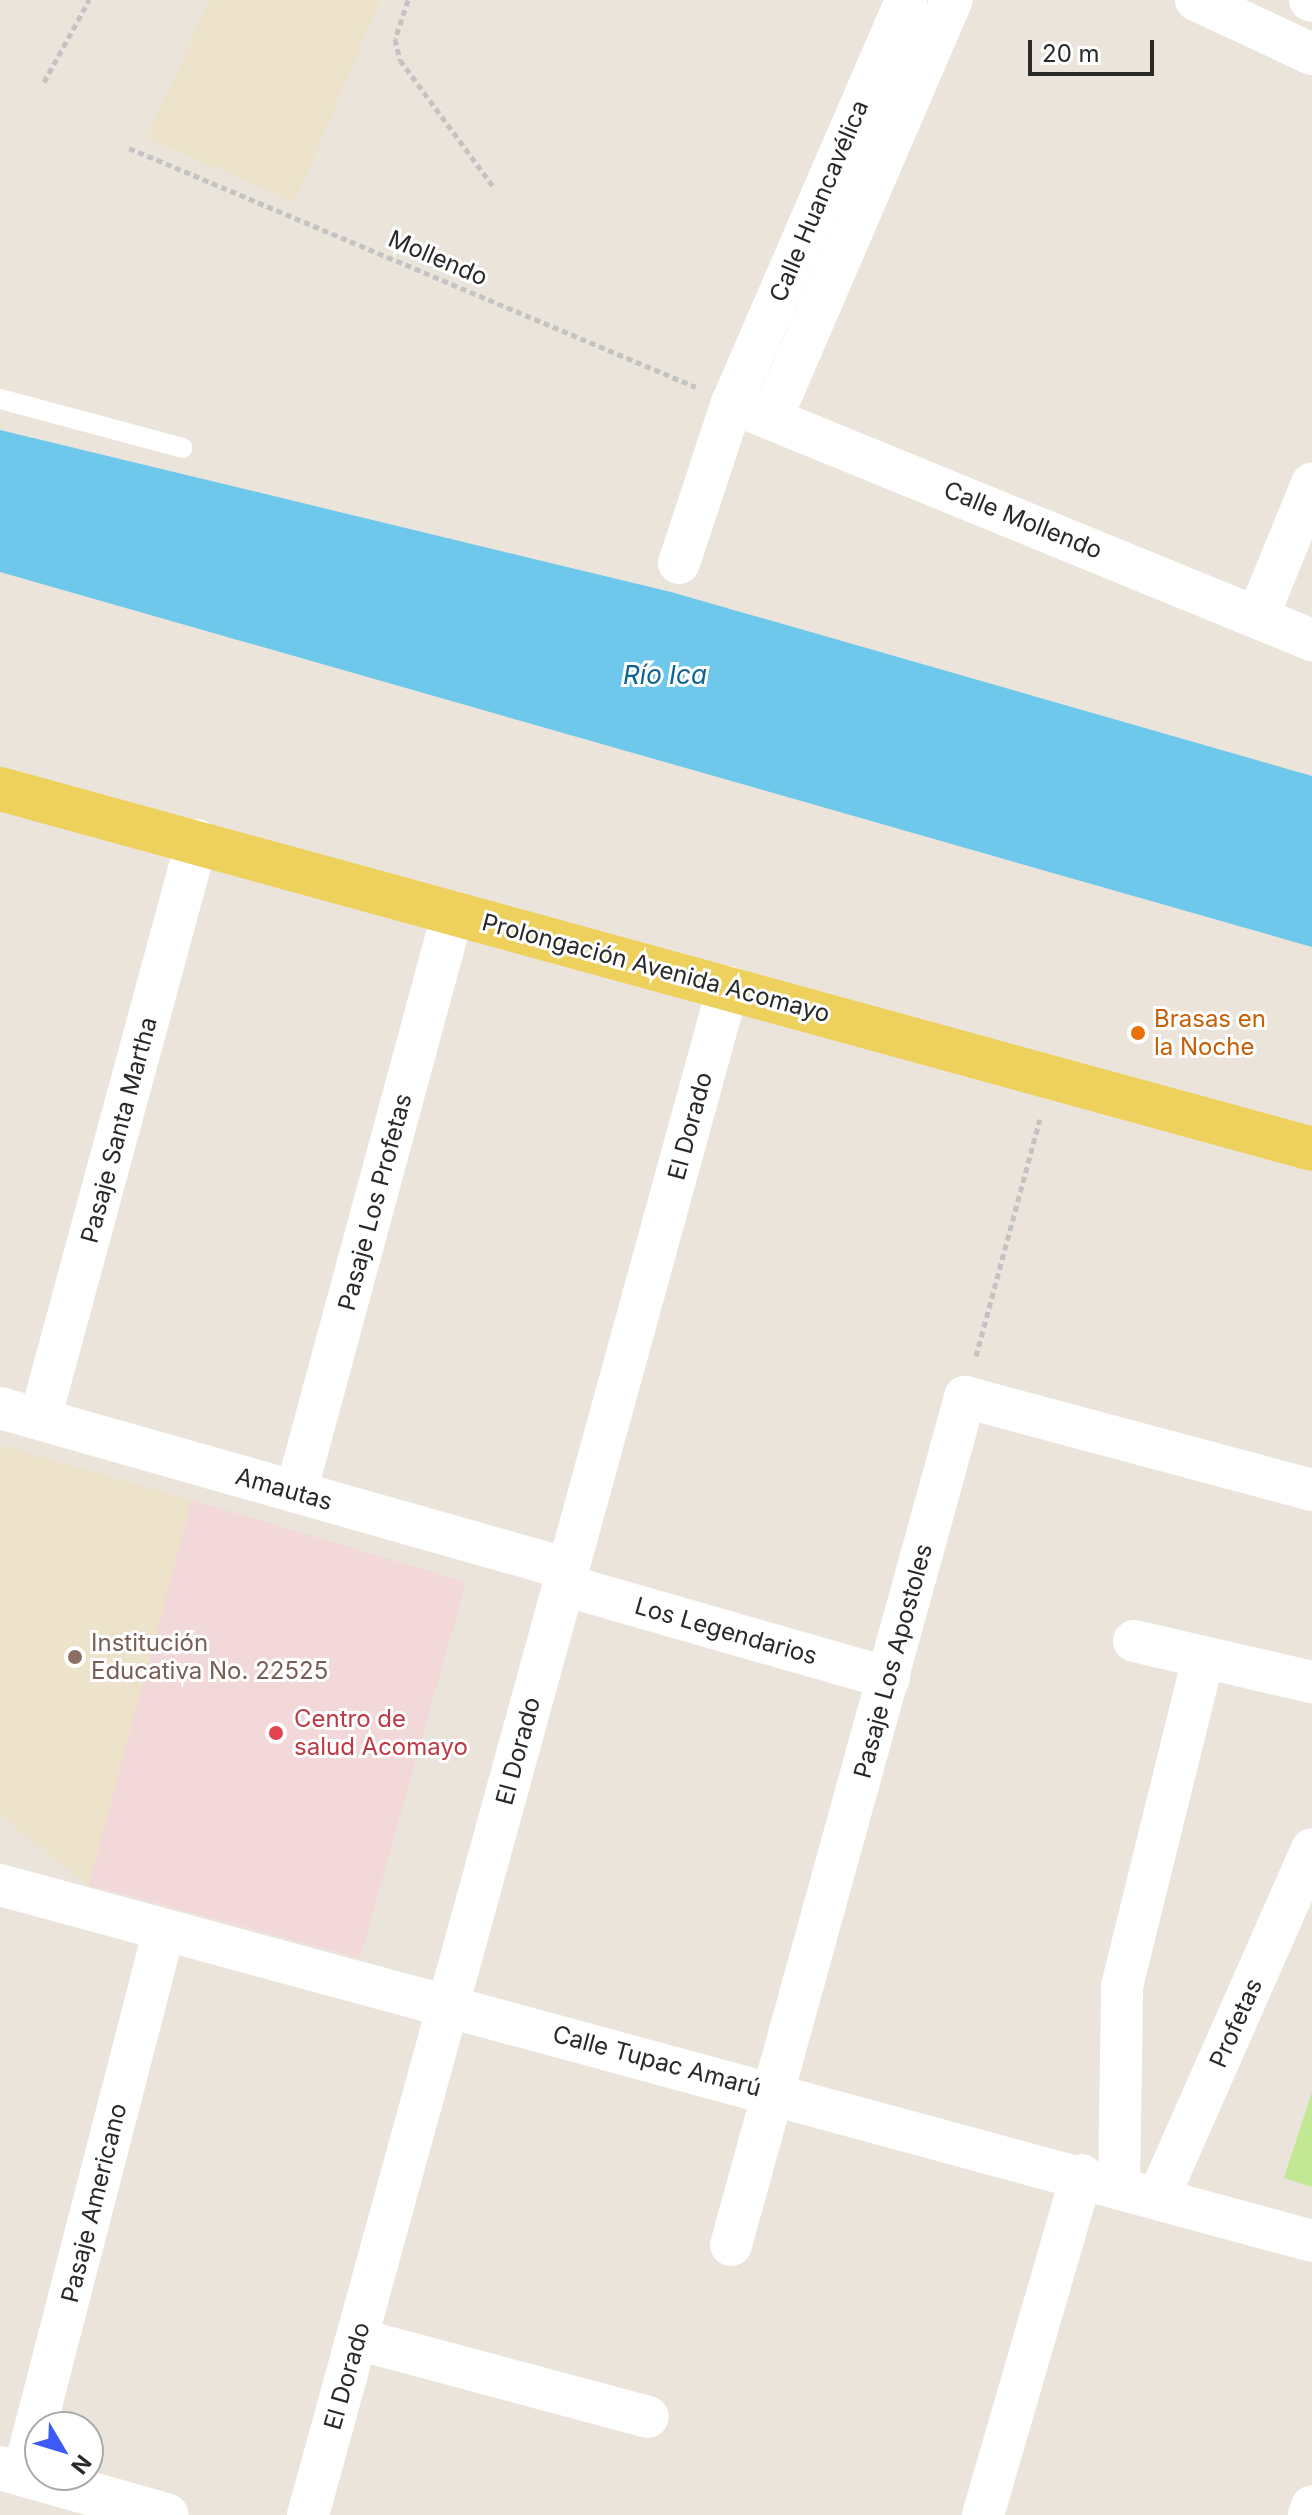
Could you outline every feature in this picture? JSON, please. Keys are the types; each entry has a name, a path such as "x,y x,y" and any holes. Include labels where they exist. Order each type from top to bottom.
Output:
{"main road":[{"name":"Prolongación Avenida Acomayo","path":"0,789 197,840 1312,1149"}],"street":[{"name":"Calle Huancavélica","path":"679,563 732,403 906,0"},
{"path":"772,417 952,0"},
{"path":"1196,0 1312,54"},
{"name":"Calle Mollendo","path":"732,403 1312,640"},
{"path":"1258,616 1312,484"},
{"name":"Pasaje Santa Martha","path":"40,1419 197,840"},
{"name":"Pasaje Los Profetas","path":"296,1492 453,912"},
{"name":"El Dorado","path":"308,2515 728,987"},
{"path":"965,1397 1312,1490"},
{"name":"Pasaje Los Apostoles","path":"731,2245 965,1397"},
{"name":"Amautas","path":"0,1408 296,1492 566,1577"},
{"name":"Los Legendarios","path":"566,1577 889,1678"},
{"path":"1134,1641 1312,1682"},
{"path":"983,2515 1101,2180 1122,1986 1203,1658"},
{"name":"Profetas","path":"1159,2196 1312,1849"},
{"name":"Calle Tupac Amarú","path":"0,1885 1101,2180 1312,2241"},
{"name":"Pasaje Americano","path":"12,2472 164,1930"},
{"path":"357,2339 648,2417"},
{"path":"12,2472 166,2515"},
{"path":"1309,2515 1312,2506"}],"lane":[{"path":"0,399 183,448"}],"path":[{"path":"44,82 89,0"},
{"path":"408,0 395,39 400,60 495,189"},
{"name":"Mollendo","path":"129,148 732,403"},
{"path":"965,1397 1051,1075"}],"shaded area":[{"path":"210,0 380,0 295,202 147,138"},
{"name":"Institución Educativa No. 22525","path":"0,1445 192,1500 89,1885 0,1815"},
{"name":"Centro de salud Acomayo","path":"192,1500 466,1582 360,1958 89,1885"}],"green space":[{"path":"1312,2092 1312,2187 1284,2178"}],"water":[{"name":"Río Ica","path":"0,430 671,592 1312,776 1312,947 0,572"}],"place":[{"name":"Brasas en la Noche","path":"1138,1033"},
{"name":"Institución Educativa No. 22525","path":"75,1657"},
{"name":"Centro de salud Acomayo","path":"276,1733"}]}
